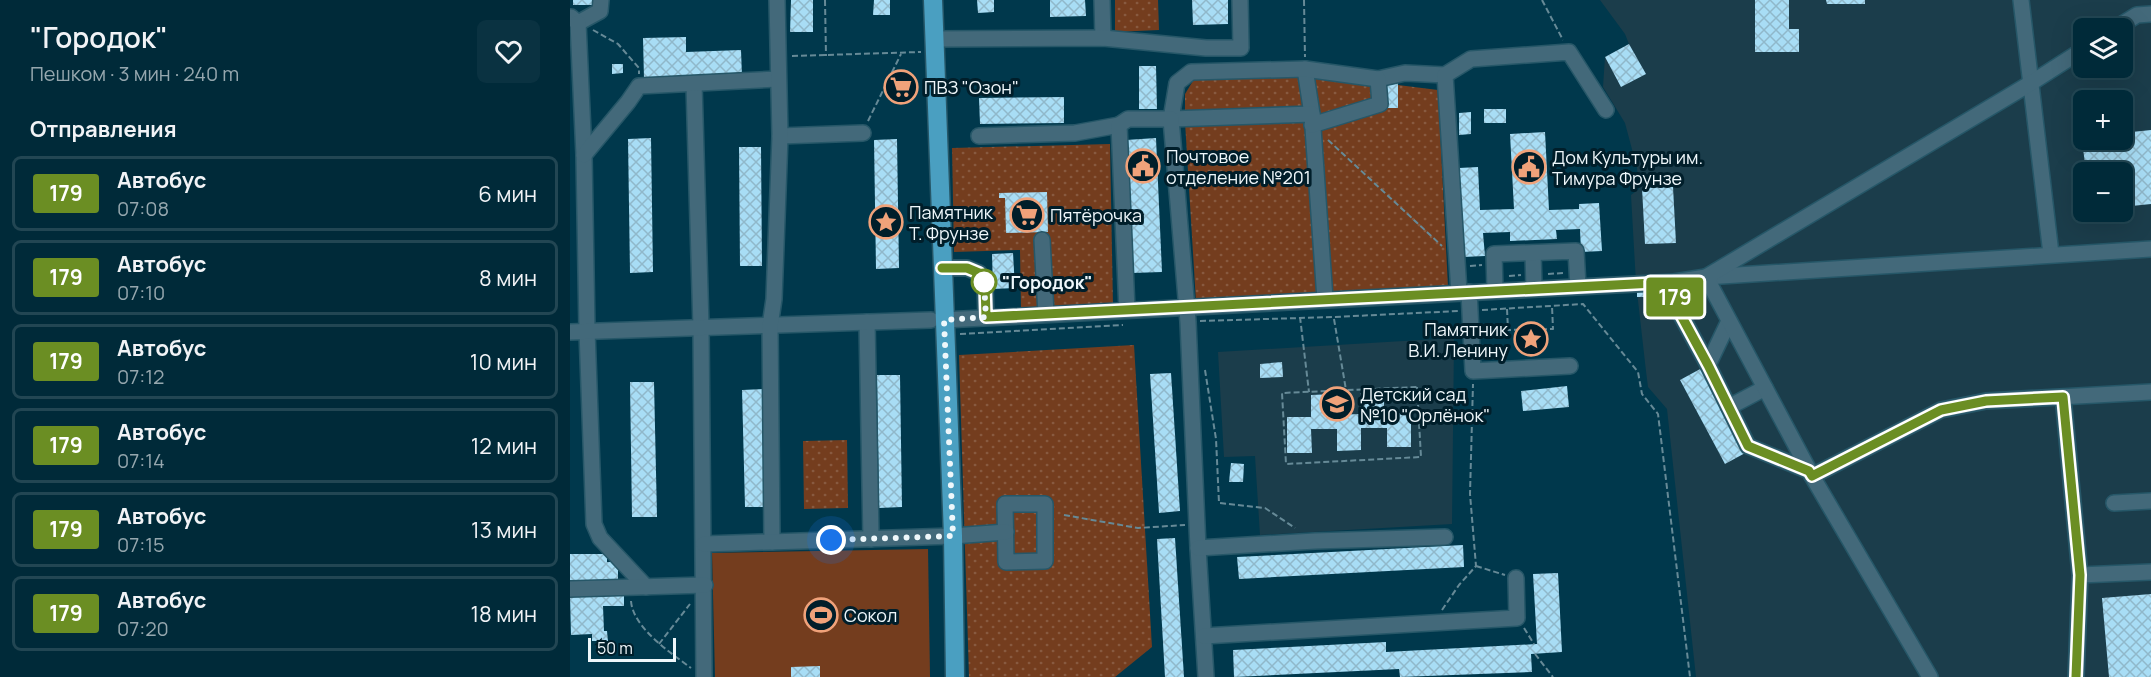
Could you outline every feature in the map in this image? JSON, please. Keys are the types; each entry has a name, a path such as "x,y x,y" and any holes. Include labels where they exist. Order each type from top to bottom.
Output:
{"main road":[{"path":"933,0 942,268 937,320 953,536 956,677"}],"street":[{"path":"601,0 600,11 574,20 584,155 594,524 600,538 646,587"},
{"path":"771,542 770,326 774,299 780,136 777,0"},
{"path":"1102,0 1103,38"},
{"path":"934,39 1103,38 1206,48 1241,48 1240,0"},
{"path":"2021,0 2051,254"},
{"path":"2132,18 2137,15 2151,14"},
{"path":"1206,677 1187,314 1171,119 1177,84 1191,72 1305,69 1378,79 1405,73 1445,75 1472,59 1569,52 1606,110"},
{"path":"1706,277 2073,56"},
{"path":"1305,69 1312,119 1325,299"},
{"path":"1445,75 1457,259 1470,310 1473,371 1570,366"},
{"path":"584,155 639,86 778,79"},
{"path":"979,136 1075,133 1119,125 1128,119 1312,119 1380,104 1378,79"},
{"path":"694,84 705,585 699,674"},
{"path":"1119,125 1129,317"},
{"path":"780,136 862,133"},
{"path":"1042,240 1046,314"},
{"path":"570,332 937,320 1046,314 1129,317 1187,314 1294,301 1674,282 1706,277 2151,249"},
{"path":"1494,290 1494,254 1576,251 1578,286"},
{"path":"1533,253 1534,288"},
{"path":"942,268 967,268 979,273 985,284 986,317"},
{"path":"1706,277 1810,474 1930,677"},
{"path":"1674,282 1676,306 1730,407 1748,446 1810,474"},
{"path":"1708,365 1729,321"},
{"path":"867,322 871,539"},
{"path":"1730,407 1765,388"},
{"path":"1810,474 1941,410 1986,401 2151,392"},
{"path":"2063,397 2080,575 2076,677"},
{"path":"2114,503 2151,501"},
{"path":"1005,504 1044,504 1045,561 1006,562 1006,532 1005,504"},
{"path":"704,544 953,536 1006,532"},
{"path":"1198,548 1445,537"},
{"path":"2080,575 2151,572"},
{"path":"1204,636 1517,618 1516,578"},
{"path":"570,589 705,585"}],"path":[{"path":"825,0 826,56"},
{"path":"1304,0 1305,69"},
{"path":"1542,0 1569,52"},
{"path":"574,20 618,44 639,68 639,86"},
{"path":"777,56 923,52 934,39"},
{"path":"862,133 901,54"},
{"path":"1312,119 1466,267 1494,263"},
{"path":"1294,301 1301,318 1309,392"},
{"path":"1187,314 1301,318 1583,304 1638,372 1642,394 1658,414 1690,677"},
{"path":"1507,309 1508,330 1553,329 1552,306"},
{"path":"960,334 1129,317"},
{"path":"1334,317 1346,390"},
{"path":"1204,369 1216,439 1219,503 1265,508 1295,528"},
{"path":"1434,622 1459,585 1476,566 1470,494 1473,371"},
{"path":"1418,387 1421,458 1286,464 1282,393 1309,392 1418,387"},
{"path":"1064,515 1138,528 1197,524"},
{"path":"1476,566 1516,578"},
{"path":"659,644 705,585"},
{"path":"630,587 632,612 659,644 699,674"},
{"path":"1517,618 1534,644"},
{"path":"1535,654 1553,677"}],"shaded area":[{"path":"1115,0 1158,0 1159,30 1115,32"},
{"path":"1600,0 2151,0 2151,677 1696,677 1667,409 1648,387 1646,371 1636,283 1631,195 1639,189 1637,168 1625,123 1603,87 1605,57 1629,44 1625,34"},
{"path":"1310,74 1438,90 1448,287 1196,302 1185,94 1196,76"},
{"path":"1110,144 1113,306 1021,308 1020,250 954,252 952,148"},
{"name":"Детский сад №10 \"Орлёнок\"","path":"1454,338 1452,524 1260,535 1255,456 1224,457 1218,352"},
{"path":"1134,345 1152,647 1115,677 969,677 959,355"},
{"path":"847,440 848,508 804,509 803,441"},
{"name":"Сокол","path":"928,549 930,677 715,677 712,553"}],"building":[{"path":"573,0 593,0 593,5 573,5"},
{"path":"791,0 813,0 813,32 790,32"},
{"path":"874,0 890,0 890,15 873,15"},
{"path":"977,0 994,0 994,12 978,13"},
{"path":"1050,0 1085,0 1086,16 1050,17"},
{"path":"1192,0 1228,0 1228,24 1193,25"},
{"path":"1755,0 1789,0 1789,29 1799,29 1799,52 1755,52"},
{"path":"1826,0 1865,0 1865,4 1827,4"},
{"path":"686,37 686,52 741,50 742,76 644,79 643,38"},
{"path":"1629,44 1646,74 1621,87 1605,57"},
{"path":"612,64 623,64 623,73 612,74"},
{"path":"1139,66 1156,66 1157,109 1139,109"},
{"path":"1382,81 1398,81 1398,108 1383,108"},
{"path":"904,82 905,92 895,93 894,83"},
{"path":"1064,97 1064,123 980,124 979,98"},
{"path":"1484,109 1506,109 1506,123 1484,123"},
{"path":"1471,112 1471,134 1459,135 1459,113"},
{"path":"2151,130 2151,204 2133,206 2133,162 2085,162 2083,150 2133,150 2133,132"},
{"name":"Дом Культуры им. Тимура Фрунзе","path":"1545,132 1549,210 1579,209 1579,204 1599,203 1602,251 1581,252 1580,229 1556,230 1557,239 1510,241 1510,232 1483,233 1485,256 1463,257 1459,168 1478,167 1480,210 1514,209 1510,134"},
{"path":"651,138 653,272 630,273 628,139"},
{"path":"1156,138 1162,272 1132,273 1126,140"},
{"path":"897,139 899,268 876,269 874,140"},
{"path":"739,147 761,147 762,266 740,266"},
{"path":"1673,187 1676,243 1645,244 1642,188"},
{"name":"Пятёрочка","path":"1047,192 1048,232 1006,233 1005,198 999,198 999,193"},
{"path":"1013,253 1015,288 993,289 992,254"},
{"path":"1668,286 1669,319 1647,319 1646,297 1637,297 1637,289"},
{"path":"1282,362 1283,377 1260,378 1260,364"},
{"path":"1702,368 1747,452 1725,464 1680,380"},
{"path":"1171,373 1180,511 1159,513 1150,374"},
{"path":"877,375 900,375 902,507 879,508"},
{"path":"630,382 654,382 657,517 632,517"},
{"path":"1567,386 1569,407 1523,411 1521,391"},
{"path":"764,389 768,507 745,507 742,390"},
{"path":"1360,393 1384,393 1384,413 1411,413 1411,447 1387,447 1387,428 1361,428 1361,450 1337,451 1337,429 1311,429 1312,453 1287,453 1287,417 1311,417 1311,395 1334,394 1335,415 1360,414"},
{"path":"1231,463 1244,464 1243,482 1229,482"},
{"path":"1175,538 1184,677 1165,677 1157,539"},
{"path":"1463,545 1464,567 1239,579 1237,557"},
{"path":"570,554 607,554 607,562 618,562 618,580 570,580"},
{"path":"1558,573 1562,652 1531,654 1532,672 1400,677 1399,669 1234,677 1233,650 1386,642 1386,652 1537,644 1533,574"},
{"path":"624,594 624,606 603,606 604,631 607,631 608,641 592,641 592,634 571,635 570,595"},
{"path":"2151,594 2151,677 2109,677 2102,598"},
{"path":"820,666 820,677 791,677 791,667"}],"bus line":[{"name":"179","path":"942,268 967,268 979,273 985,284 986,317 1674,282 1676,306 1730,407 1748,446 1809,471 1812,476 1941,410 1986,401 2063,397 2080,575 2076,677"}],"place":[{"name":"ПВЗ \"Озон\"","path":"901,87"},
{"name":"Почтовое отделение №201","path":"1143,166"},
{"name":"Дом Культуры им. Тимура Фрунзе","path":"1529,167"},
{"name":"Пятёрочка","path":"1027,215"},
{"name":"Памятник Т. Фрунзе","path":"886,222"},
{"name":"\"Городок\"","path":"984,282"},
{"name":"Памятник В.И. Ленину","path":"1531,339"},
{"name":"Детский сад №10 \"Орлёнок\"","path":"1337,404"},
{"name":"Сокол","path":"821,615"}],"route":[{"path":"831,540 953,536 944,320 986,317 984,282"}]}
